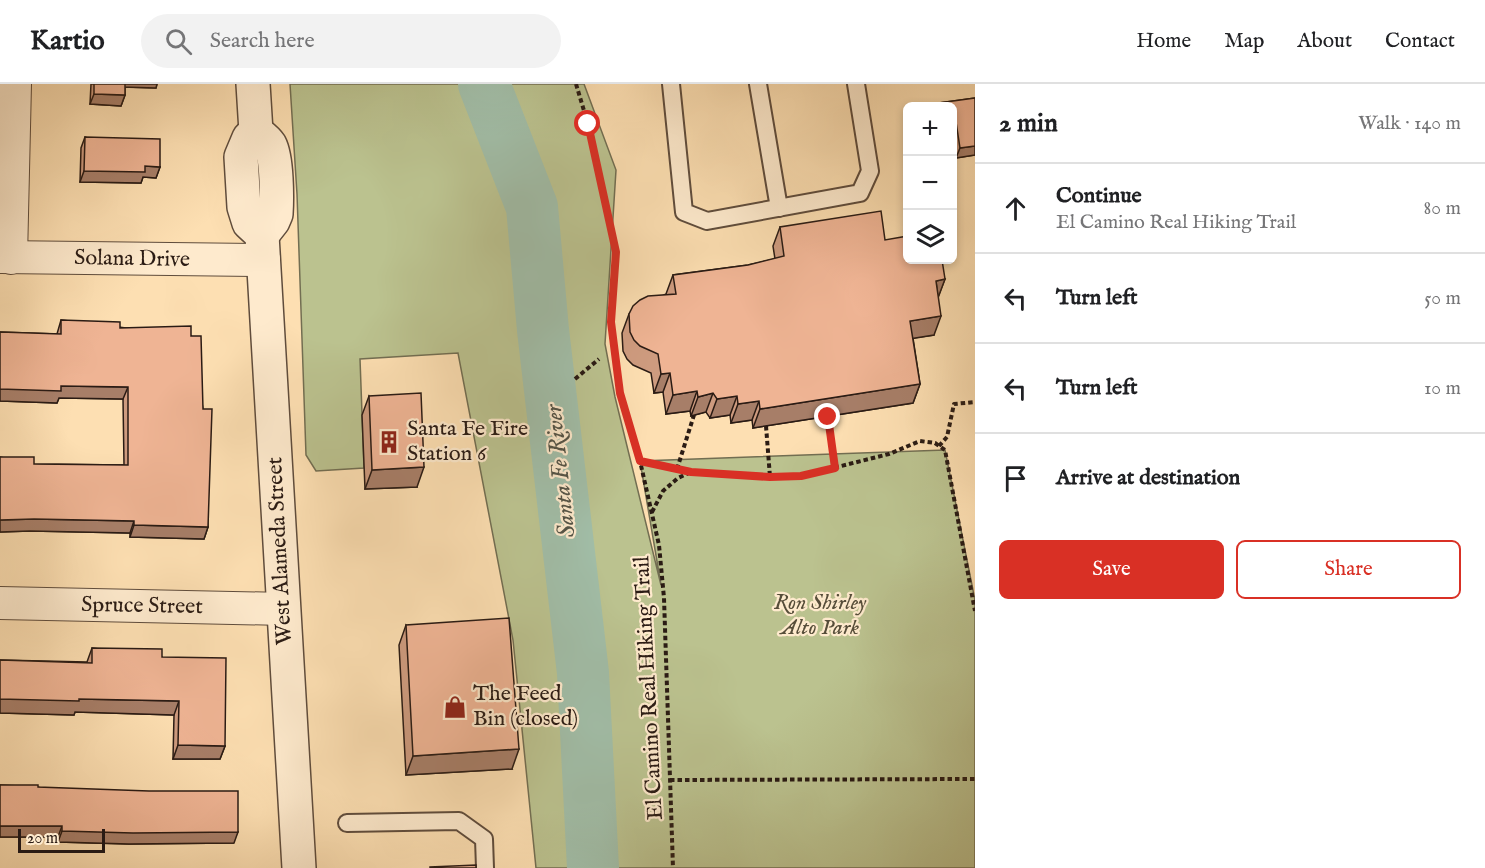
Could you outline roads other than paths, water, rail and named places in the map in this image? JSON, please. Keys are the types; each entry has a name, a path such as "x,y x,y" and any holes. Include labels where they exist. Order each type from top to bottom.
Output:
{"street":[{"path":"5,258 15,84"},
{"path":"253,84 256,132 249,138 241,157 244,207 249,222 263,247"},
{"name":"Solana Drive","path":"5,258 263,247"},
{"name":"West Alameda Street","path":"263,247 299,868"},
{"name":"Spruce Street","path":"0,603 284,609"}],"lane":[{"path":"671,84 684,212 707,221 860,194 870,171 856,84"},
{"path":"758,84 779,208"},
{"path":"347,823 459,821 484,839 485,868"}],"waterway":[{"name":"Santa Fe River","path":"484,84 532,207 543,330 583,673 593,868"}],"place":[{"name":"Santa Fe Fire Station 6","path":"389,442"},
{"name":"The Feed Bin (closed)","path":"455,707"}],"park label":[{"name":"Ron Shirley Alto Park","path":"820,616"}]}
